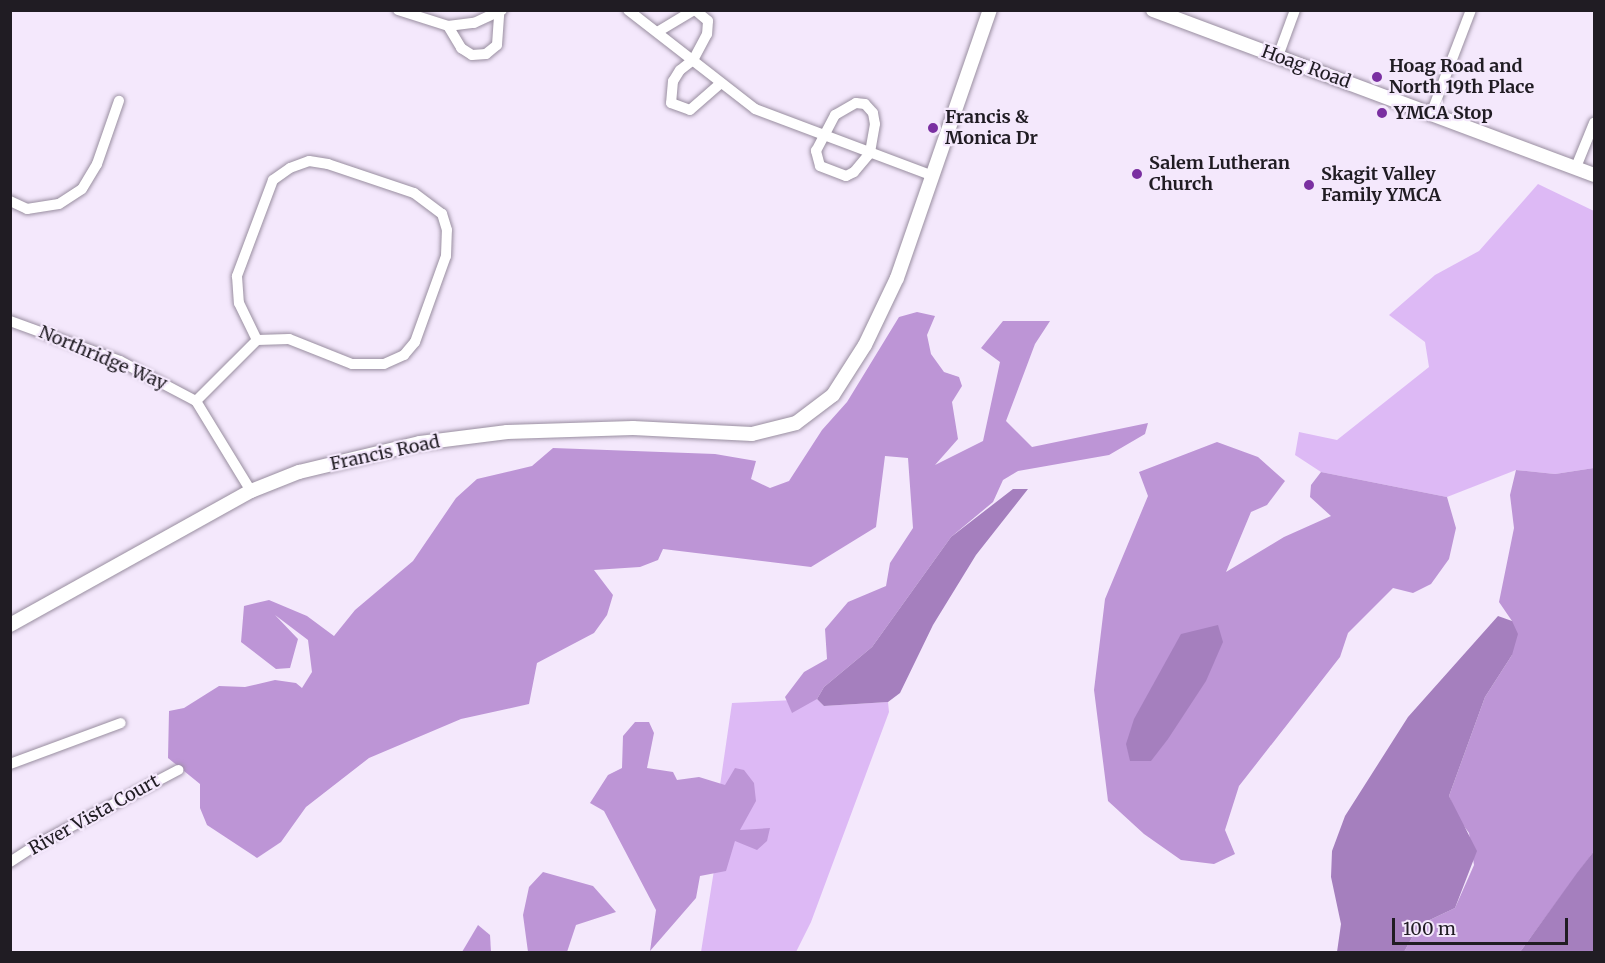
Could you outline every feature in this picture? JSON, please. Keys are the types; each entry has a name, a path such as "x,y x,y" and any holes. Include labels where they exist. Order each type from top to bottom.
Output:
{"street":[{"path":"398,10 448,26 500,12 497,45 486,54 472,55 461,48 448,26"},
{"path":"628,10 658,31 755,109 933,176 990,10"},
{"path":"658,31 695,10 708,21 708,27 693,60 680,70 673,81 671,103 677,108 690,110 721,83"},
{"name":"Hoag Road","path":"1153,10 1594,175"},
{"path":"1278,56 1295,10"},
{"path":"1431,114 1471,10"},
{"path":"10,201 27,209 59,204 82,189 97,164 119,100"},
{"path":"865,104 875,124 870,153 855,172 846,176 820,166 816,151 844,106 865,104"},
{"path":"1576,167 1594,123"},
{"path":"251,491 196,401 257,340 289,339 352,364 384,364 404,355 415,342 446,256 447,230 441,214 414,194 328,164 309,161 290,168 273,180 237,276 239,303 257,340"},
{"name":"Francis Road","path":"10,625 251,491 298,472 420,443 570,428 752,434 796,423 833,395 865,345 897,278 933,176"},
{"name":"Northridge Way","path":"10,321 120,361 196,401"},
{"path":"10,764 121,723"},
{"name":"River Vista Court","path":"10,862 36,845 177,770"}],"shaded area":[{"path":"1538,184 1594,211 1594,468 1555,474 1516,470 1447,497 1321,472 1295,455 1299,432 1337,440 1429,367 1425,342 1389,315 1435,275 1479,251"},
{"path":"917,312 935,316 927,335 931,354 944,372 959,377 962,386 952,402 958,439 935,465 983,441 1000,362 981,348 1003,321 1050,321 1035,344 1006,421 1032,447 1148,423 1145,434 1109,455 1018,471 1003,480 993,502 951,537 872,647 824,687 817,699 792,713 785,697 804,672 827,659 825,629 848,602 886,586 890,563 913,528 908,458 885,456 876,527 811,567 663,549 658,560 640,567 594,570 613,595 607,615 594,633 537,663 529,704 461,719 369,758 306,807 281,842 257,858 207,825 200,808 200,784 168,758 169,711 184,708 219,686 245,687 275,680 296,683 302,688 312,672 308,640 275,615 298,639 290,668 276,669 241,642 244,606 269,600 307,616 334,636 355,610 413,561 456,498 477,479 532,466 553,448 715,454 756,461 751,479 770,488 789,481 822,430 847,402 899,317"},
{"path":"1217,442 1258,457 1285,481 1267,505 1251,512 1226,572 1284,537 1331,516 1310,497 1311,485 1321,472 1447,497 1456,528 1449,559 1431,584 1413,593 1393,588 1348,633 1340,657 1239,786 1225,830 1235,854 1214,864 1181,860 1144,834 1108,801 1094,690 1105,599 1148,496 1139,472"},
{"path":"1594,468 1594,851 1520,952 1404,952 1419,925 1455,908 1474,865 1469,833 1458,818 1449,796 1485,697 1512,655 1512,621 1499,602 1514,528 1510,495 1516,470 1555,474"},
{"path":"1013,489 1028,489 976,555 933,625 900,693 888,702 824,706 817,699 824,687 872,647 951,537"},
{"path":"1498,616 1512,621 1518,634 1512,655 1485,697 1449,796 1477,851 1455,908 1419,925 1404,952 1337,952 1341,924 1331,877 1332,851 1345,816 1408,717"},
{"path":"1218,625 1223,642 1206,681 1151,761 1130,761 1126,744 1134,719 1181,634"},
{"path":"817,699 824,706 888,702 889,712 811,922 796,952 701,952 715,864 717,806 732,703"},
{"path":"635,722 649,722 654,733 647,768 673,772 677,780 699,777 725,785 735,768 744,770 754,783 756,801 740,830 770,828 767,841 757,850 735,841 726,871 700,876 696,898 650,951 656,910 604,811 590,803 608,775 622,768 623,736"},
{"path":"1594,851 1594,952 1520,952 1577,873"},
{"path":"543,872 593,886 616,912 576,925 567,952 528,952 523,915 529,887"},
{"path":"478,925 490,935 491,952 462,952"}],"place":[{"name":"Hoag Road and North 19th Place","path":"1377,77"},
{"name":"YMCA Stop","path":"1382,113"},
{"name":"Francis & Monica Dr","path":"933,128"},
{"name":"Salem Lutheran Church","path":"1137,174"},
{"name":"Skagit Valley Family YMCA","path":"1309,185"}]}
